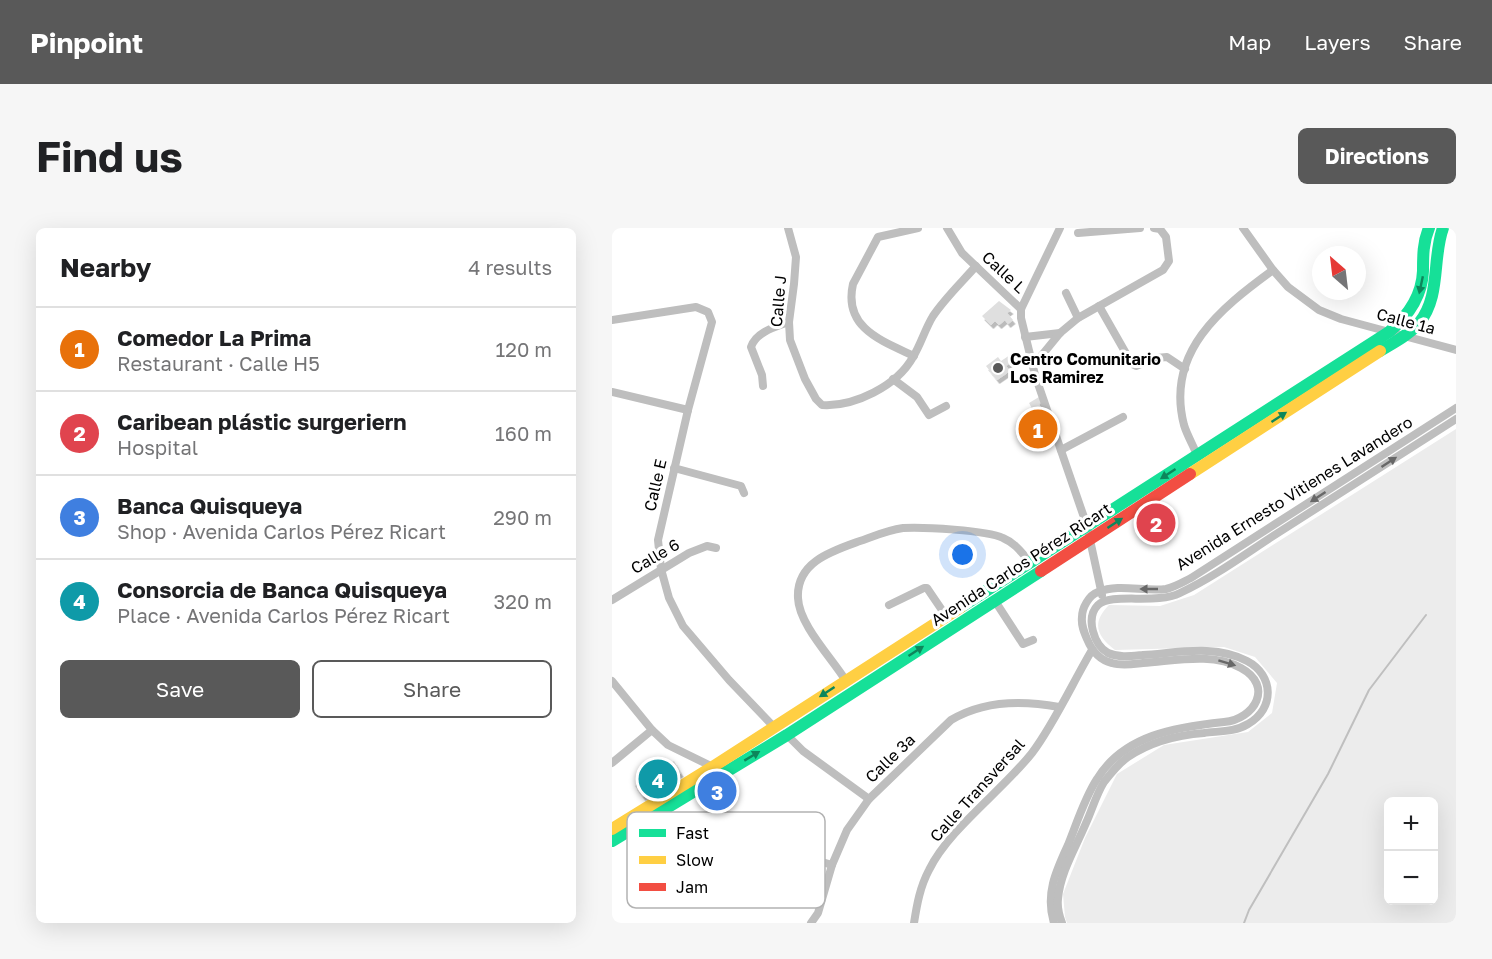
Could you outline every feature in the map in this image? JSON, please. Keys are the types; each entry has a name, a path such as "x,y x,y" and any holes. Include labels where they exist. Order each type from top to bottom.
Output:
{"main road":[{"name":"Avenida Carlos Pérez Ricart","path":"656,812 717,771 774,727 1389,332 1414,308 1422,283 1423,246 1429,228"},
{"name":"Avenida Carlos Pérez Ricart","path":"643,812 787,735 1405,335 1420,322 1428,309 1435,282 1436,250 1443,228"},
{"name":"Avenida Carlos Pérez Ricart","path":"612,829 627,821"},
{"name":"Avenida Carlos Pérez Ricart","path":"612,841 627,831"}],"street":[{"name":"Calle J","path":"788,228 796,257 789,322 790,340 795,357 816,399 822,405 836,405 875,391 893,380"},
{"path":"872,228 878,237"},
{"path":"914,356 879,340 862,327 852,306 852,291 853,284 878,237 918,228"},
{"name":"Calle L","path":"947,228 962,253 1021,309"},
{"path":"1060,228 1021,309 1025,337 1033,366 1087,526 1104,601 1096,608 1092,625 1098,643 1112,659"},
{"path":"1078,232 1140,228"},
{"path":"1033,366 1060,333 1078,318 1163,270 1169,261 1166,237 1160,229 1154,228"},
{"name":"Calle 1a","path":"1246,229 1273,270 1288,287 1319,310 1341,319 1456,350"},
{"path":"946,406 929,415 917,397 893,380 906,368 914,356 936,312 976,266"},
{"path":"1197,455 1182,415 1181,389 1190,353 1215,317 1273,270"},
{"path":"1066,293 1078,318"},
{"path":"1099,306 1132,364 1136,366 1156,358 1167,357 1185,369"},
{"name":"Calle E","path":"612,320 696,307 708,312 712,322 688,410 658,540 661,569 669,598 683,626 729,681 774,727"},
{"path":"763,386 762,375 751,346 752,342 771,328 789,322"},
{"path":"1025,337 1060,333"},
{"path":"612,392 688,410"},
{"name":"Avenida Ernesto Vitienes Lavandero","path":"1100,591 1118,588 1165,589 1191,578 1456,408"},
{"path":"1061,450 1123,417"},
{"name":"Avenida Ernesto Vitienes Lavandero","path":"1104,601 1113,598 1161,599 1180,593 1230,564 1456,419"},
{"path":"674,468 741,486 744,493"},
{"path":"846,681 811,630 801,612 798,600 802,578 817,560 830,552 884,532 916,528 996,535 1013,543 1030,562"},
{"name":"Calle 6","path":"612,600 661,569 707,546 716,548"},
{"path":"889,605 927,588 946,616"},
{"path":"1054,923 1050,905 1057,882 1100,789 1119,765 1138,750 1168,740 1240,728 1257,718 1264,710 1268,700 1269,690 1262,672 1246,660 1219,651 1126,656 1112,659 1097,656 1083,628 1082,619 1090,598 1100,591"},
{"path":"995,601 1023,644 1033,640"},
{"name":"Calle Transversal","path":"914,923 920,892 929,868 947,842 1032,753 1092,650"},
{"path":"612,681 652,730 668,745 717,771"},
{"name":"Calle 3a","path":"825,889 832,865 848,830 869,799 951,720 979,707 1014,703 1038,703 1059,708"},
{"path":"612,763 652,730"},
{"path":"787,735 803,752 869,799"},
{"path":"825,863 832,865"},
{"path":"1057,882 1058,907 1062,923"},
{"name":"Calle 3a","path":"811,923 819,908"}],"shaded area":[{"path":"1456,429 1456,923 1067,923 1063,894 1085,838 1117,774 1164,745 1248,732 1272,713 1277,683 1255,657 1224,647 1115,650 1100,634 1098,623 1109,605 1160,606 1194,595"}],"building":[{"path":"999,301 1011,310 1007,313 1013,320 1008,324 1005,320 999,325 995,321 991,325 982,316"},
{"name":"Centro Comunitario Los Ramirez","path":"1010,355 1014,360 1006,366 1010,371 997,380 986,366 998,357 1001,361"},
{"path":"1039,397 1042,402 1039,404 1041,408 1034,412 1029,403"},
{"path":"1038,421 1040,425 1047,421 1052,429 1037,437 1031,425"},
{"path":"674,761 681,773 643,797 635,786"},
{"path":"720,787 727,798 707,809 701,798"}],"waterway":[{"path":"1244,923 1249,910 1328,774 1369,690 1426,615"}],"traffic: fast":[{"path":"961,607 1389,332 1408,313 1417,298 1422,280 1424,249 1429,228"},
{"path":"1380,351 1411,331 1426,313 1433,289 1443,228"},
{"path":"660,812 787,735 1041,571"},
{"path":"612,841 627,832"}],"traffic: slow":[{"path":"1190,474 1380,351"},
{"path":"640,812 961,607"},
{"path":"612,829 627,820"}],"traffic: jam":[{"path":"1041,571 1190,474"}],"place":[{"name":"Centro Comunitario Los Ramirez","path":"998,368"},
{"name":"Comedor La Prima","path":"1038,429"},
{"name":"Caribean plástic surgeriern","path":"1156,523"},
{"name":"Consorcia de Banca Quisqueya","path":"658,779"},
{"name":"Banca Quisqueya","path":"717,791"}]}
